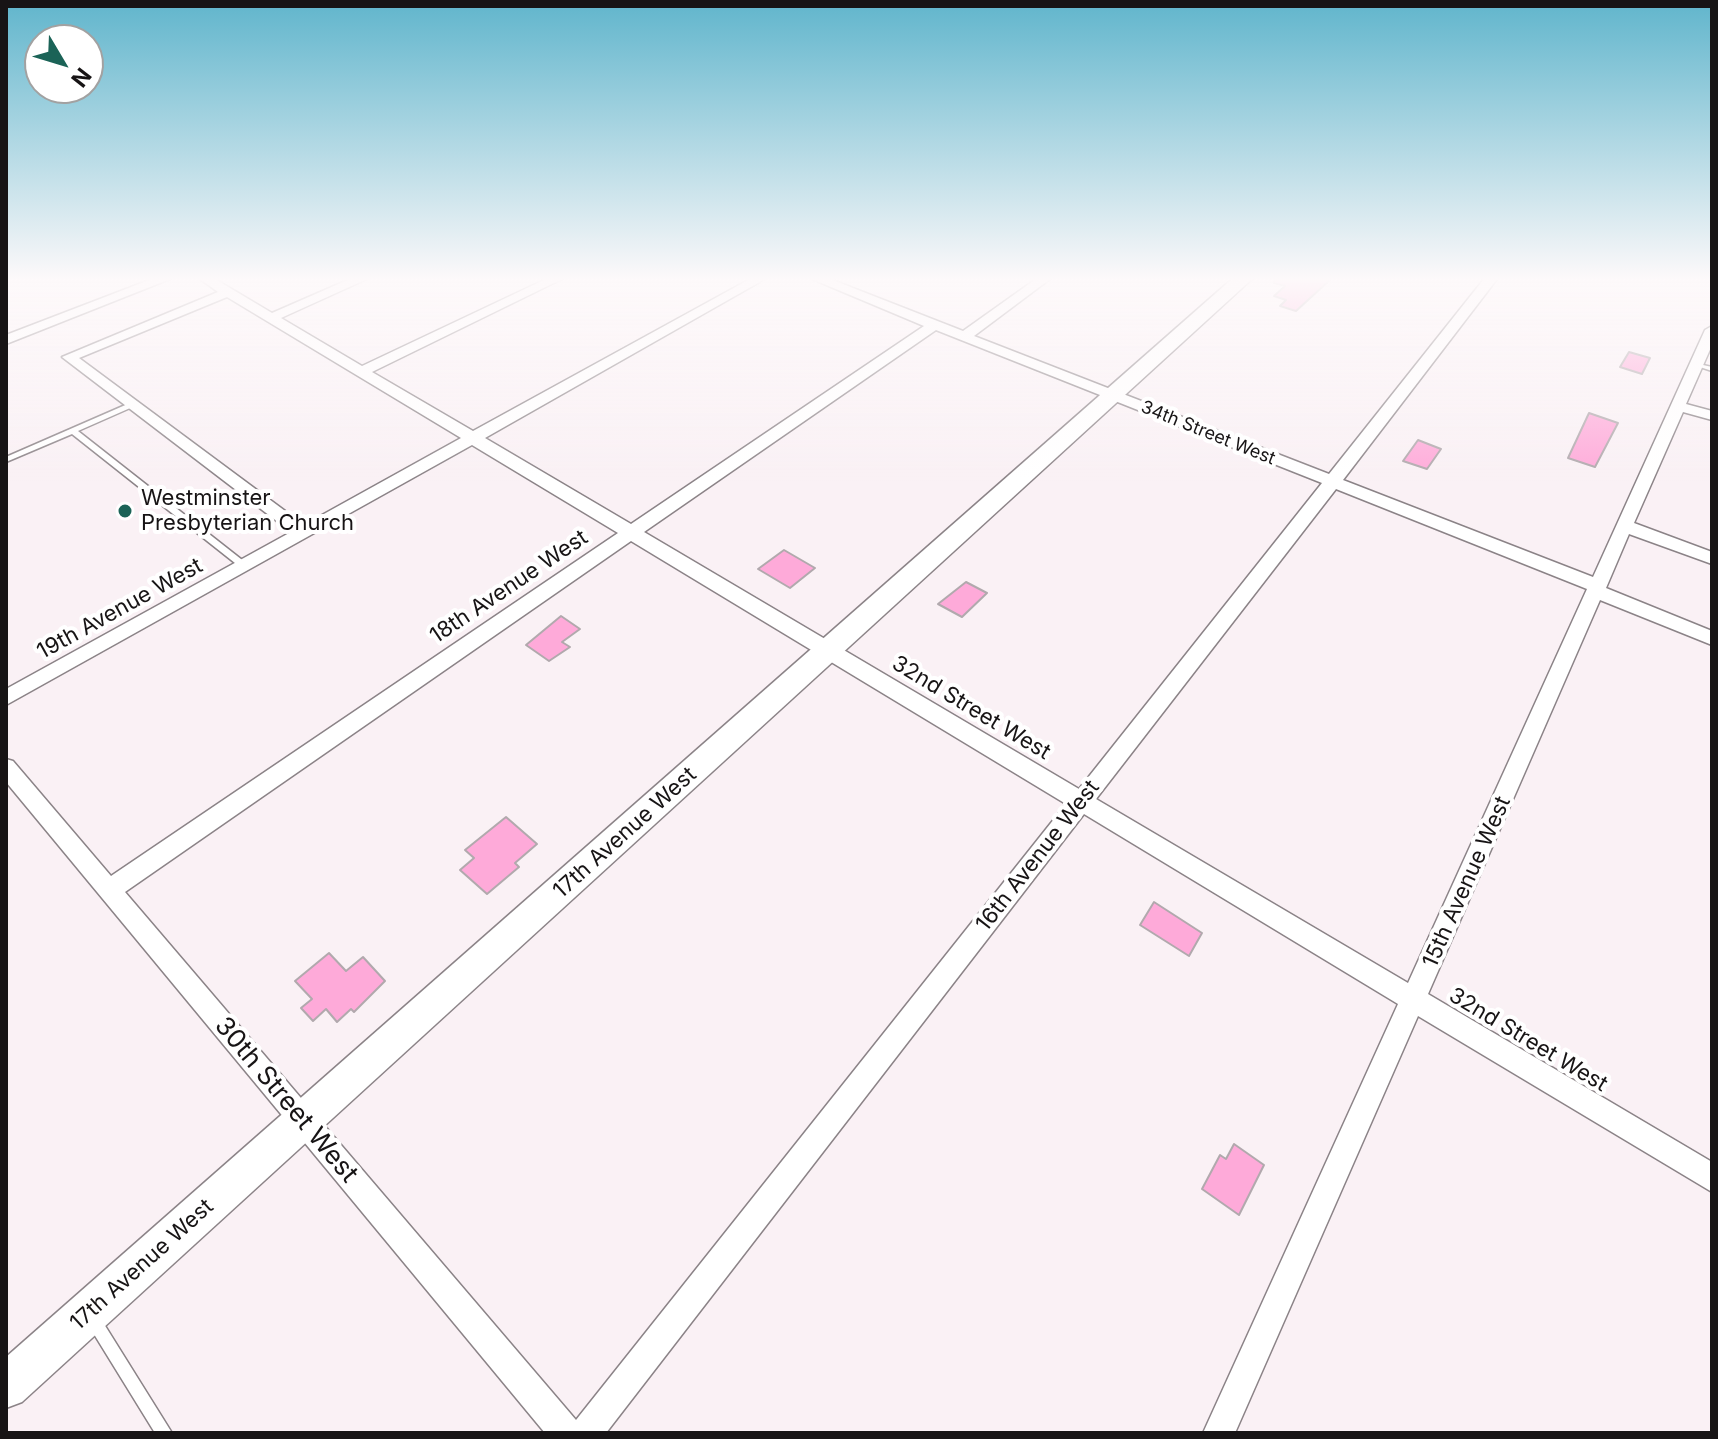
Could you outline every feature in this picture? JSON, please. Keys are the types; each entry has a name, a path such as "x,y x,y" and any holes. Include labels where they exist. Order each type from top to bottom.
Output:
{"street":[{"path":"96,346 69,357 303,532"},
{"name":"32nd Street West","path":"322,346 630,534 1712,1178"},
{"path":"363,371 415,346"},
{"name":"19th Avenue West","path":"6,698 638,346"},
{"name":"18th Avenue West","path":"111,889 903,346"},
{"name":"34th Street West","path":"987,346 1332,482 1712,638"},
{"name":"17th Avenue West","path":"6,1386 1168,346"},
{"name":"16th Avenue West","path":"586,1433 1438,346"},
{"name":"15th Avenue West","path":"1219,1433 1678,406 1704,367 1709,346"},
{"path":"1678,406 1712,416"},
{"path":"1625,526 1712,558"},
{"name":"30th Street West","path":"6,767 566,1433"}],"lane":[{"path":"6,460 133,405"},
{"path":"73,431 243,565"},
{"path":"89,1312 164,1433"}],"building":[{"path":"1629,352 1650,358 1642,374 1620,367"},
{"path":"1589,413 1618,423 1595,467 1568,458"},
{"path":"1418,440 1441,449 1427,469 1403,461"},
{"path":"784,550 815,568 790,588 758,569"},
{"path":"966,582 987,593 962,617 938,604"},
{"path":"561,616 580,629 562,642 570,647 549,661 526,645"},
{"path":"506,817 537,844 515,863 519,867 487,894 460,870 474,858 465,850"},
{"path":"1154,902 1202,933 1189,956 1140,925"},
{"path":"329,953 346,971 363,957 385,981 354,1012 351,1009 337,1022 326,1009 313,1021 301,1008 312,999 295,981"},
{"path":"1234,1144 1264,1165 1239,1215 1202,1189 1220,1155 1226,1159"}],"place":[{"name":"Westminster Presbyterian Church","path":"125,511"}]}
